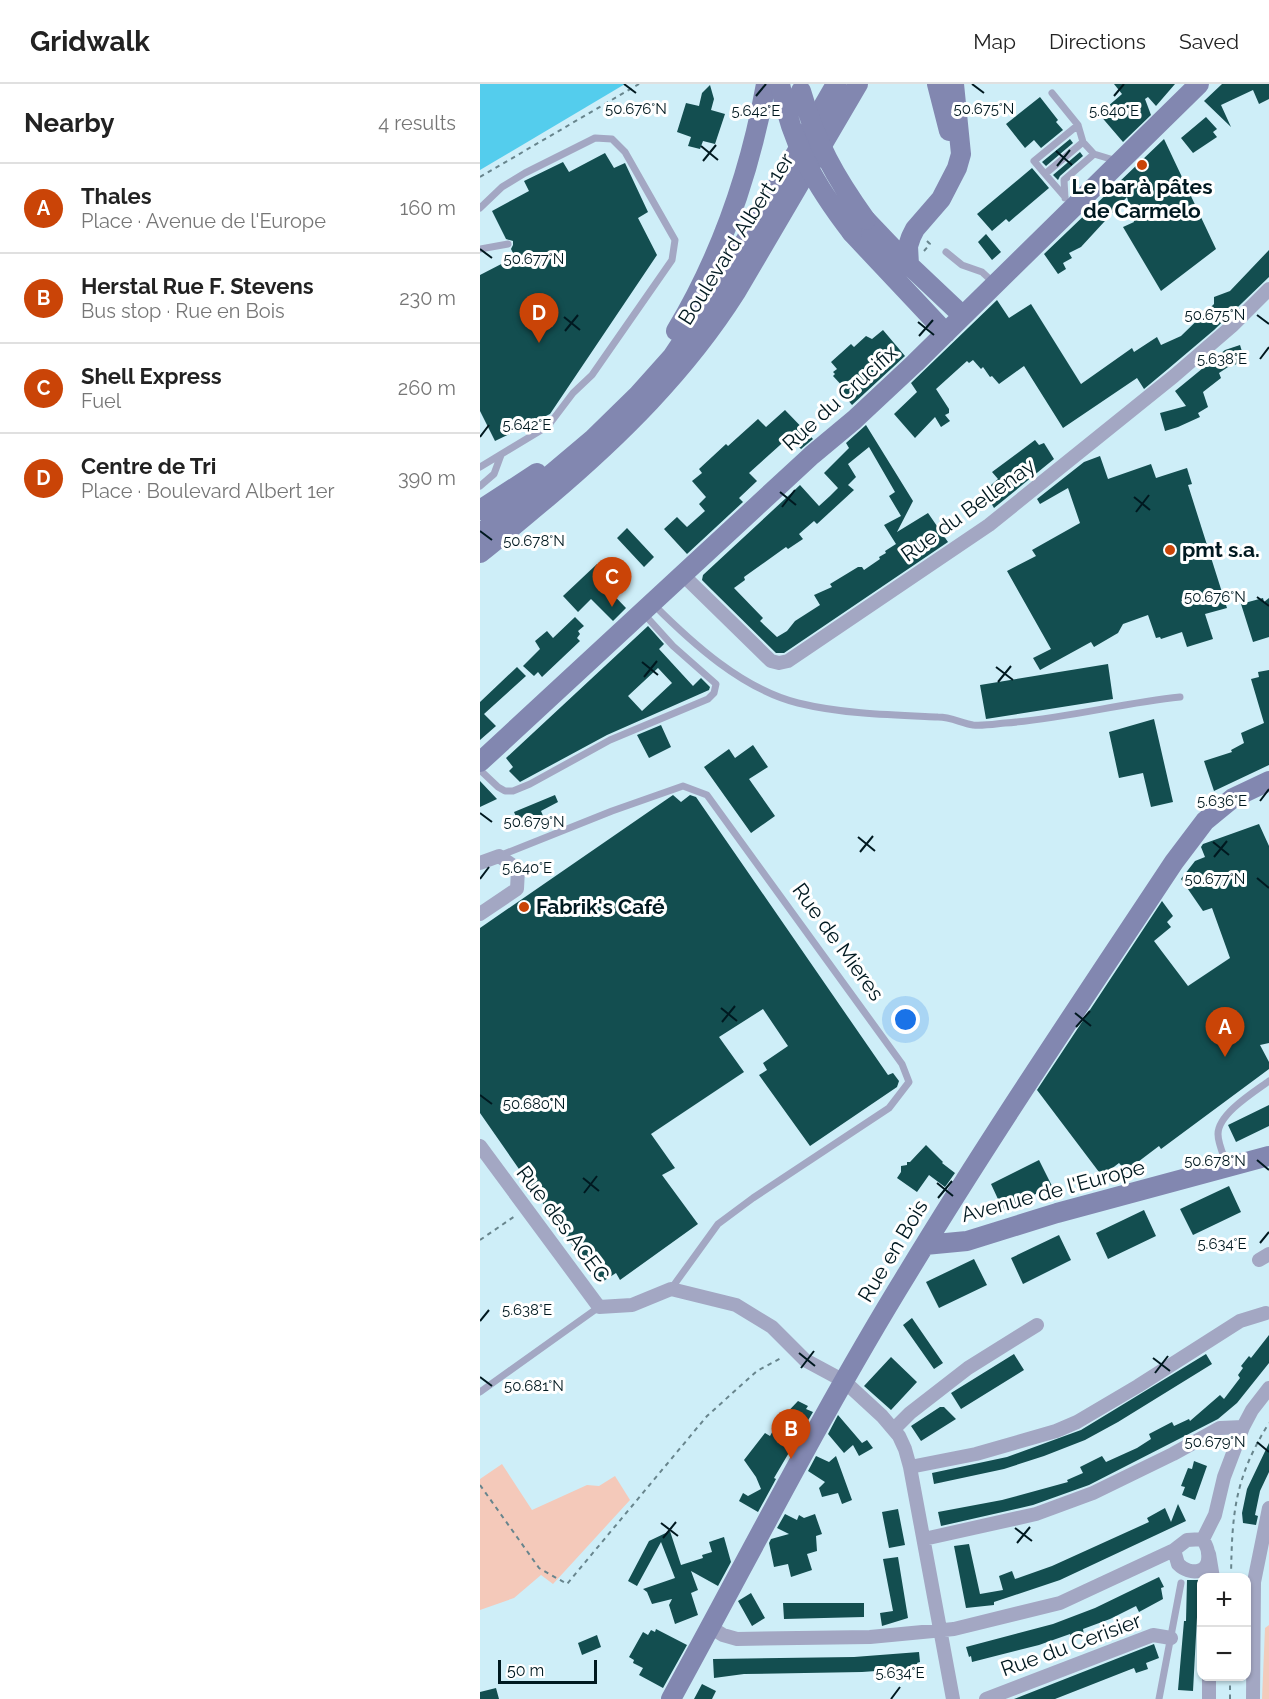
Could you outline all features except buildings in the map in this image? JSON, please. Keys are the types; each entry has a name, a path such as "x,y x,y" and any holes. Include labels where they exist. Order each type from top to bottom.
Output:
{"main road":[{"path":"638,395 699,291 724,237 753,148 766,84"},
{"path":"780,84 790,124 806,165 831,205 915,259"},
{"path":"799,84 809,120 824,154 864,227 946,333"},
{"name":"Boulevard Albert 1er","path":"480,534 593,439 638,395 672,357 709,303 836,84"},
{"name":"Boulevard Albert 1er","path":"480,553 607,446 660,392 687,360 721,316 858,84"},
{"path":"937,84 950,139 949,184"},
{"path":"954,84 961,154 957,168 941,199 915,229 908,246 915,259 963,316"},
{"name":"Rue du Crucifix","path":"480,762 946,333 996,285 1069,202 1119,161 1190,87"},
{"path":"864,227 896,233 915,229"},
{"path":"480,510 564,455 593,439"},
{"path":"480,563 517,523"},
{"name":"Rue en Bois","path":"671,1699 844,1381 977,1160 1174,862 1205,821 1233,798 1269,780"},
{"name":"Avenue de l'Europe","path":"925,1245 967,1241 1057,1213 1269,1156"}],"street":[{"name":"Rue du Bellenay","path":"683,575 771,661 779,663 788,661 988,525 1174,376 1232,327 1269,289"},
{"name":"Rue de Mieres","path":"480,863 499,856"},
{"path":"480,914 517,889 518,869 499,856"},
{"name":"Rue des ACEC","path":"480,1146 599,1307 632,1305 671,1289"},
{"path":"671,1289 736,1305 772,1327 805,1360 844,1381 894,1429 905,1449 910,1467 953,1699"},
{"path":"910,1467 976,1454 1056,1431 1077,1422 1240,1321 1268,1311"},
{"path":"894,1429 910,1413 968,1368 1037,1325"},
{"path":"1174,1550 1178,1564 1189,1572 1196,1572 1206,1565 1205,1545 1224,1477 1243,1427 1252,1410 1269,1388"},
{"path":"924,1539 1036,1514 1094,1493 1220,1428 1243,1427"},
{"path":"1253,1699 1254,1582 1269,1508"},
{"path":"710,1627 723,1635 737,1639 870,1637 941,1631 1060,1603 1174,1550 1187,1540 1205,1545"},
{"path":"1205,1545 1212,1573"},
{"name":"Rue du Cerisier","path":"986,1699 1152,1635 1171,1638"},
{"path":"1209,1681 1209,1699"}],"lane":[{"path":"1052,93 1078,125 1083,142 1094,154 1119,161"},
{"path":"1069,202 1034,161 1078,125"},
{"path":"480,208 502,187 525,173 595,138 612,139 625,152 675,240 672,260 592,375 573,393 548,426 480,467"},
{"path":"1045,174 1083,142"},
{"path":"1069,202 1064,180 1094,154"},
{"path":"480,249 508,244"},
{"path":"946,252 962,265 982,272 996,285"},
{"path":"480,486 494,474 501,455"},
{"path":"647,608 694,644 759,687 796,702 846,711 950,717 973,725 1092,712 1139,701 1180,697"},
{"path":"480,770 498,787 505,791 513,791 610,741 708,699 714,693 716,684 673,646 647,608"},
{"name":"Rue de Mieres","path":"499,856 612,811 683,786 707,795 902,1064 909,1082 889,1108 753,1198 718,1224 671,1289"},
{"path":"1227,1168 1218,1135 1220,1123 1238,1104 1269,1081"},
{"path":"480,1392 599,1307"},
{"path":"1159,1699 1181,1583"}],"path":[{"path":"480,177 639,84"},
{"path":"915,229 930,244 915,259"},
{"path":"480,1240 525,1208"},
{"path":"480,1485 539,1568 567,1584 707,1416 757,1371 795,1350"},
{"path":"1231,1573 1232,1524 1238,1489 1253,1450 1269,1423"},
{"path":"1230,1681 1230,1699"}],"shaded area":[{"path":"502,1464 532,1510 587,1485 599,1486 615,1476 630,1500 553,1584 541,1575 514,1598 480,1610 480,1479"},
{"path":"1269,1625 1269,1699 1262,1699 1265,1628"}],"water":[{"path":"480,84 625,84 480,170"}],"place":[{"name":"Le bar à pâtes de Carmelo","path":"1142,165"},
{"name":"Centre de Tri","path":"539,343"},
{"name":"pmt s.a.","path":"1170,550"},
{"name":"Shell Express","path":"612,607"},
{"name":"Fabrik's Café","path":"524,907"},
{"name":"Thales","path":"1225,1057"},
{"name":"Herstal Rue F. Stevens","path":"791,1459"}]}
